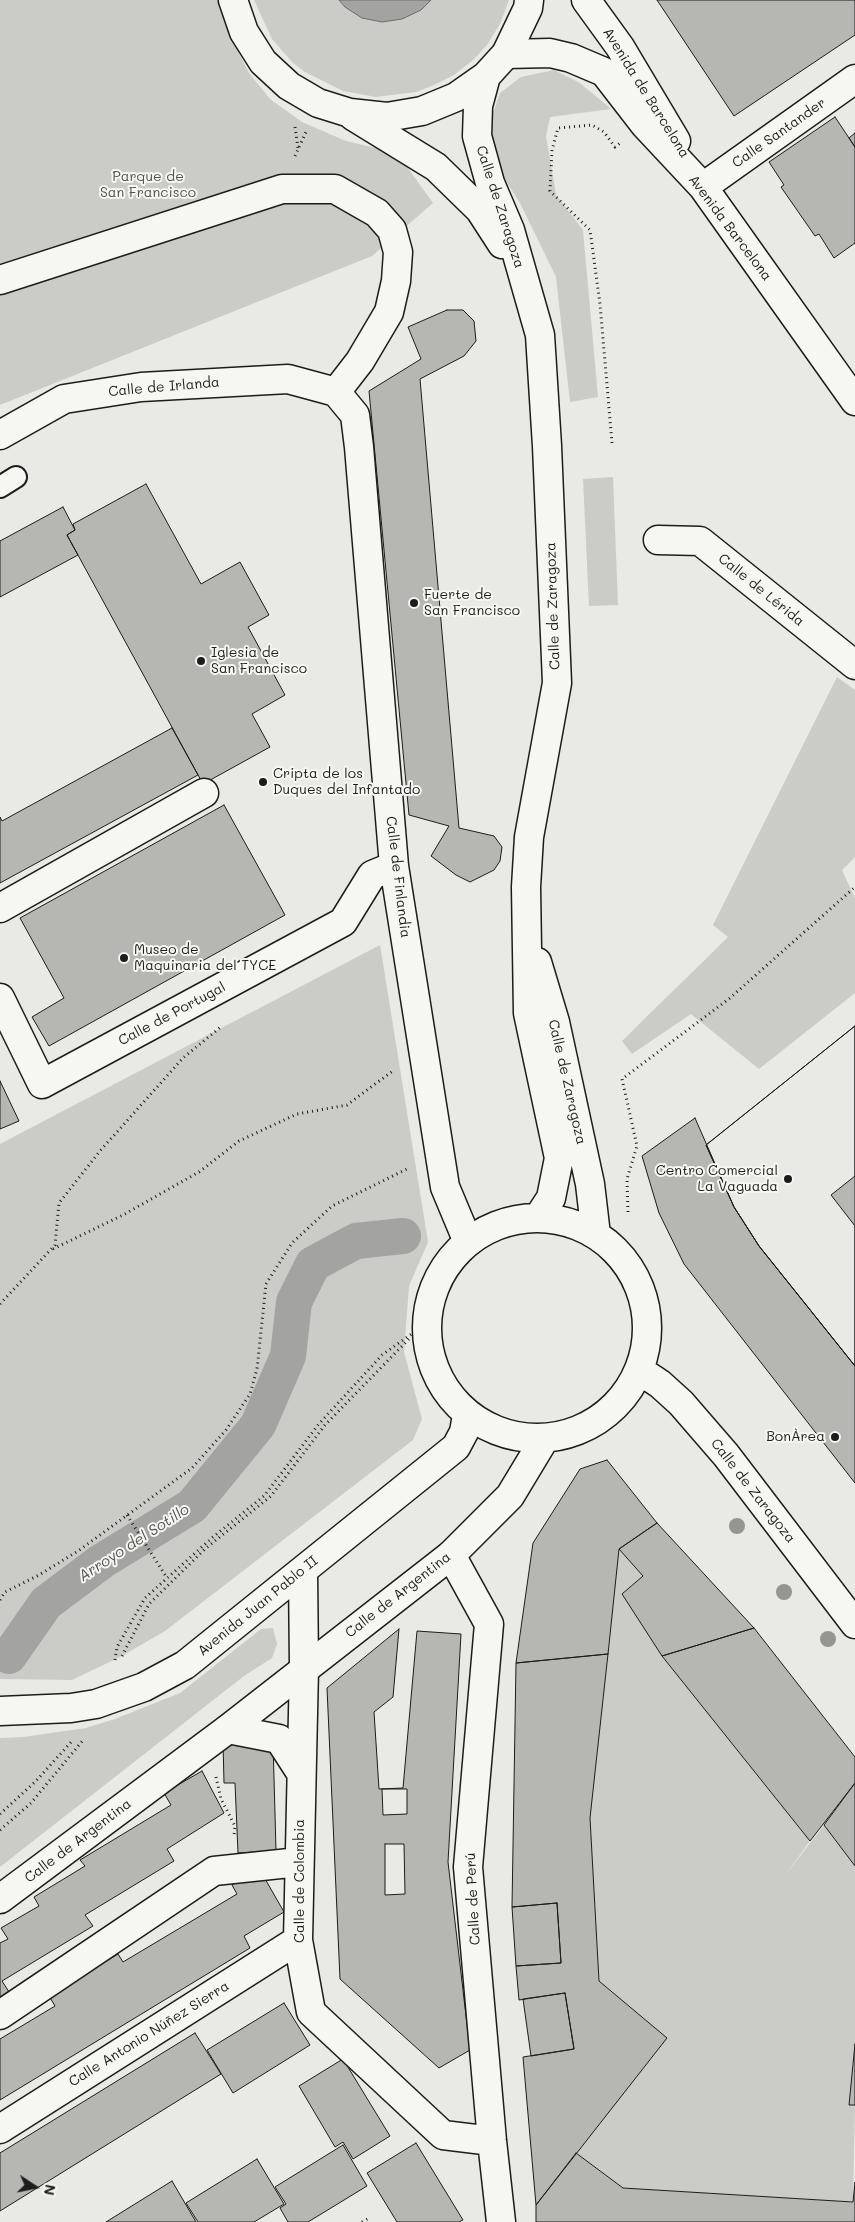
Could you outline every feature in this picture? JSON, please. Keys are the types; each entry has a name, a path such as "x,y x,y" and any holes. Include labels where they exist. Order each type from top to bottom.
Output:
{"street":[{"path":"232,0 244,32 263,62 289,86 318,103 350,113 386,116 422,111 456,97 486,76 506,54 528,8 529,0"},
{"name":"Avenida de Barcelona","path":"586,0 620,47 703,188"},
{"name":"Avenida Barcelona","path":"506,54 550,53 571,58 604,72 645,125 703,188 855,401"},
{"name":"Calle de Zaragoza","path":"486,76 478,106 477,136 490,183 510,230 540,335 557,683 529,837 526,886 528,1013 559,1158 552,1198 538,1218"},
{"name":"Calle Santander","path":"703,188 855,80"},
{"name":"Calle de Zaragoza","path":"350,113 436,167 480,210 524,280"},
{"path":"0,280 282,189 335,189 377,213 392,230 398,252 396,282 389,312 360,361 336,392"},
{"name":"Calle de Irlanda","path":"0,435 64,398 141,386 288,379 336,392"},
{"name":"Calle de Finlandia","path":"336,392 355,414 360,447 394,866 445,1187 468,1242"},
{"name":"Calle de Lérida","path":"658,540 700,541 855,665"},
{"path":"0,908 204,793"},
{"name":"Calle de Portugal","path":"0,998 42,1084 343,922 372,875 394,866"},
{"name":"Calle de Zaragoza","path":"528,932 555,1022 590,1184 596,1235"},
{"path":"538,1218 569,1222 596,1235 620,1255 636,1280 645,1310 646,1340 638,1370 623,1396 602,1417 575,1432 545,1438 519,1437 494,1430 467,1415 447,1392 431,1359 432,1293 446,1265 468,1242 490,1228 513,1220 538,1218"},
{"name":"Calle de Zaragoza","path":"638,1370 660,1384 681,1403 726,1455 855,1624"},
{"name":"Avenida Juan Pablo II","path":"0,1711 71,1708 96,1704 144,1687 185,1665 456,1447 464,1432 467,1415"},
{"name":"Calle de Argentina","path":"0,1899 218,1737 451,1555 510,1496 545,1438"},
{"name":"Calle de Perú","path":"451,1555 489,1624 468,1867 492,2142 501,2222"},
{"name":"Calle de Colombia","path":"303,1571 304,1668 298,1940 311,2012 443,2135 492,2142"},
{"path":"218,1737 279,1739 301,1773"},
{"path":"0,2015 214,1871 299,1862"},
{"name":"Calle Antonio Núñez Sierra","path":"0,2129 298,1940"}],"path":[{"path":"612,443 600,304 590,230 550,191 552,150 558,128 592,125 604,132 615,146 645,125"},
{"path":"628,1216 627,1179 637,1146 622,1079 730,998 855,887"},
{"path":"0,1304 55,1245 59,1203 100,1151 183,1058 227,1022"},
{"path":"50,1250 123,1216 191,1177 239,1141 297,1114 347,1105 392,1072 421,1038"},
{"path":"0,1600 5,1592 39,1575 70,1556 192,1468 226,1430 250,1394 257,1369 266,1284 292,1243 332,1206 439,1154"},
{"path":"116,1660 117,1647 145,1598 213,1537 264,1496 318,1424 382,1355 430,1327 454,1270 475,1249 508,1232 535,1226 565,1230 592,1244 612,1258 629,1280"},
{"path":"430,1327 440,1358 454,1386 476,1411 497,1424 522,1431 548,1430 573,1426 603,1409 619,1393 634,1365 638,1338 638,1309 629,1280 628,1234"},
{"path":"122,1656 149,1604 206,1549 271,1496 325,1425 409,1339 430,1327"},
{"path":"127,1516 167,1578"},
{"path":"0,1830 31,1803 90,1732"},
{"path":"0,1814 35,1782 78,1735"},
{"path":"218,1737 221,1799 235,1826 228,1870"},
{"path":"362,2222 369,2218"}],"green space":[{"name":"Parque de San Francisco","path":"0,0 223,0 230,36 249,73 270,99 302,122 346,141 397,153 433,203 372,256 0,405"},
{"path":"254,0 509,0 500,24 487,45 473,60 454,75 416,92 376,97 343,91 305,72 293,63 272,39"},
{"path":"554,70 580,83 611,109 550,117 546,136 556,195 583,230 598,397 570,402 556,277 520,203 501,173 489,125 500,93 521,77"},
{"path":"613,477 618,605 589,606 583,479"},
{"path":"837,677 855,690 855,857 842,870 855,898 855,993 759,1069 691,1014 632,1054 622,1041 728,937 713,925"},
{"path":"380,945 428,1242 409,1286 404,1352 422,1419 413,1440 165,1631 122,1656 72,1680 0,1679 0,1144"},
{"path":"619,1549 643,1576 622,1594 663,1656 810,1841 783,1878 824,1825 855,1866 855,2044 849,2105 855,2105 853,2202 623,2188 576,2153 664,2036 599,1981 590,1818"},
{"path":"273,1628 277,1644 272,1658 244,1676 0,1867 0,1738 23,1737 86,1728 115,1719 180,1693 261,1629"}],"shaded area":[{"path":"339,0 431,0 421,10 402,19 382,22 362,18 345,7"}],"building":[{"path":"657,0 855,0 855,35 734,116"},
{"path":"835,117 855,147 855,243 834,258 819,234 815,236 781,187 784,185 769,162"},
{"path":"855,133 855,147 849,138"},
{"name":"Fuerte de San Francisco","path":"447,310 463,310 474,321 476,341 464,356 420,379 459,828 494,836 502,847 500,861 494,870 470,882 456,875 431,856 449,826 409,815 369,391 421,359 408,327"},
{"name":"Iglesia de San Francisco","path":"146,484 201,584 240,562 269,615 248,627 285,695 252,714 270,747 203,784 67,535 75,530 73,524"},
{"path":"63,507 75,530 67,535 78,555 0,597 0,541"},
{"path":"172,728 198,775 0,883 0,817 2,821"},
{"name":"Museo de Maquinaria del TYCE","path":"224,805 285,915 49,1046 32,1017 64,998 20,918"},
{"name":"Centro Comercial La Vaguada","path":"855,1026 855,1176 831,1195 855,1226 855,1366 759,1246 734,1207 706,1145"},
{"name":"Centro Comercial La Vaguada","path":"855,1026 855,1366 759,1246 734,1207 706,1145"},
{"path":"0,1081 19,1121 0,1129"},
{"path":"695,1118 734,1207 759,1246 855,1366 855,1483 684,1264 659,1213 642,1156"},
{"path":"607,1460 657,1523 619,1549 608,1654 516,1663 533,1543 580,1469"},
{"path":"657,1523 754,1628 662,1656 622,1594 643,1576 619,1549"},
{"path":"754,1628 855,1757 855,1783 810,1841 662,1656"},
{"path":"399,1629 393,1697 374,1712 379,1789 403,1788 417,1631 461,1634 448,1862 470,2050 439,2068 340,1979 327,1688","holes":["382,1789 407,1789 407,1814 383,1815","385,1844 404,1844 405,1894 385,1895"]},
{"path":"608,1654 590,1818 599,1981 667,2038 536,2205 523,2057 574,2049 565,1993 519,2000 516,1966 561,1963 557,1903 512,1907 516,1663"},
{"path":"273,1741 276,1851 238,1853 235,1783 224,1783 223,1742"},
{"path":"202,1771 224,1813 167,1849 174,1861 85,1915 93,1926 2,1981 11,1995 0,2002 0,1943 8,1939 1,1928 39,1906 34,1897 85,1866 80,1860 171,1805 164,1793"},
{"path":"855,1783 855,1866 824,1825"},
{"path":"260,1870 284,1912 244,1936 250,1948 0,2100 0,2039 55,2006 49,1996 118,1954 123,1962 237,1894 232,1885"},
{"path":"557,1903 561,1963 516,1966 512,1907"},
{"path":"565,1993 574,2049 531,2056 523,1999"},
{"path":"284,2003 310,2045 233,2093 207,2050"},
{"path":"195,2033 221,2074 0,2211 0,2153"},
{"path":"855,2044 855,2105 849,2105"},
{"path":"343,2059 390,2136 353,2159 343,2142 335,2147 299,2086"},
{"path":"416,2143 463,2220 459,2222 397,2222 367,2173"},
{"path":"343,2145 367,2186 308,2222 288,2222 280,2208 286,2204 275,2187"},
{"path":"576,2153 623,2188 853,2202 855,2182 855,2222 536,2222 536,2205"},
{"path":"257,2159 284,2204 254,2222 198,2222 186,2203"},
{"path":"172,2181 196,2222 106,2222"}],"waterway":[{"name":"Arroyo del Sotillo","path":"9,1656 46,1603 102,1561 192,1506 258,1425 288,1356 294,1302 313,1264 356,1241 403,1236"}],"place":[{"name":"Fuerte de San Francisco","path":"414,603"},
{"name":"Iglesia de San Francisco","path":"201,661"},
{"name":"Cripta de los Duques del Infantado","path":"263,782"},
{"name":"Museo de Maquinaria del TYCE","path":"124,958"},
{"name":"Centro Comercial La Vaguada","path":"788,1179"},
{"name":"BonÀrea","path":"835,1437"}]}
